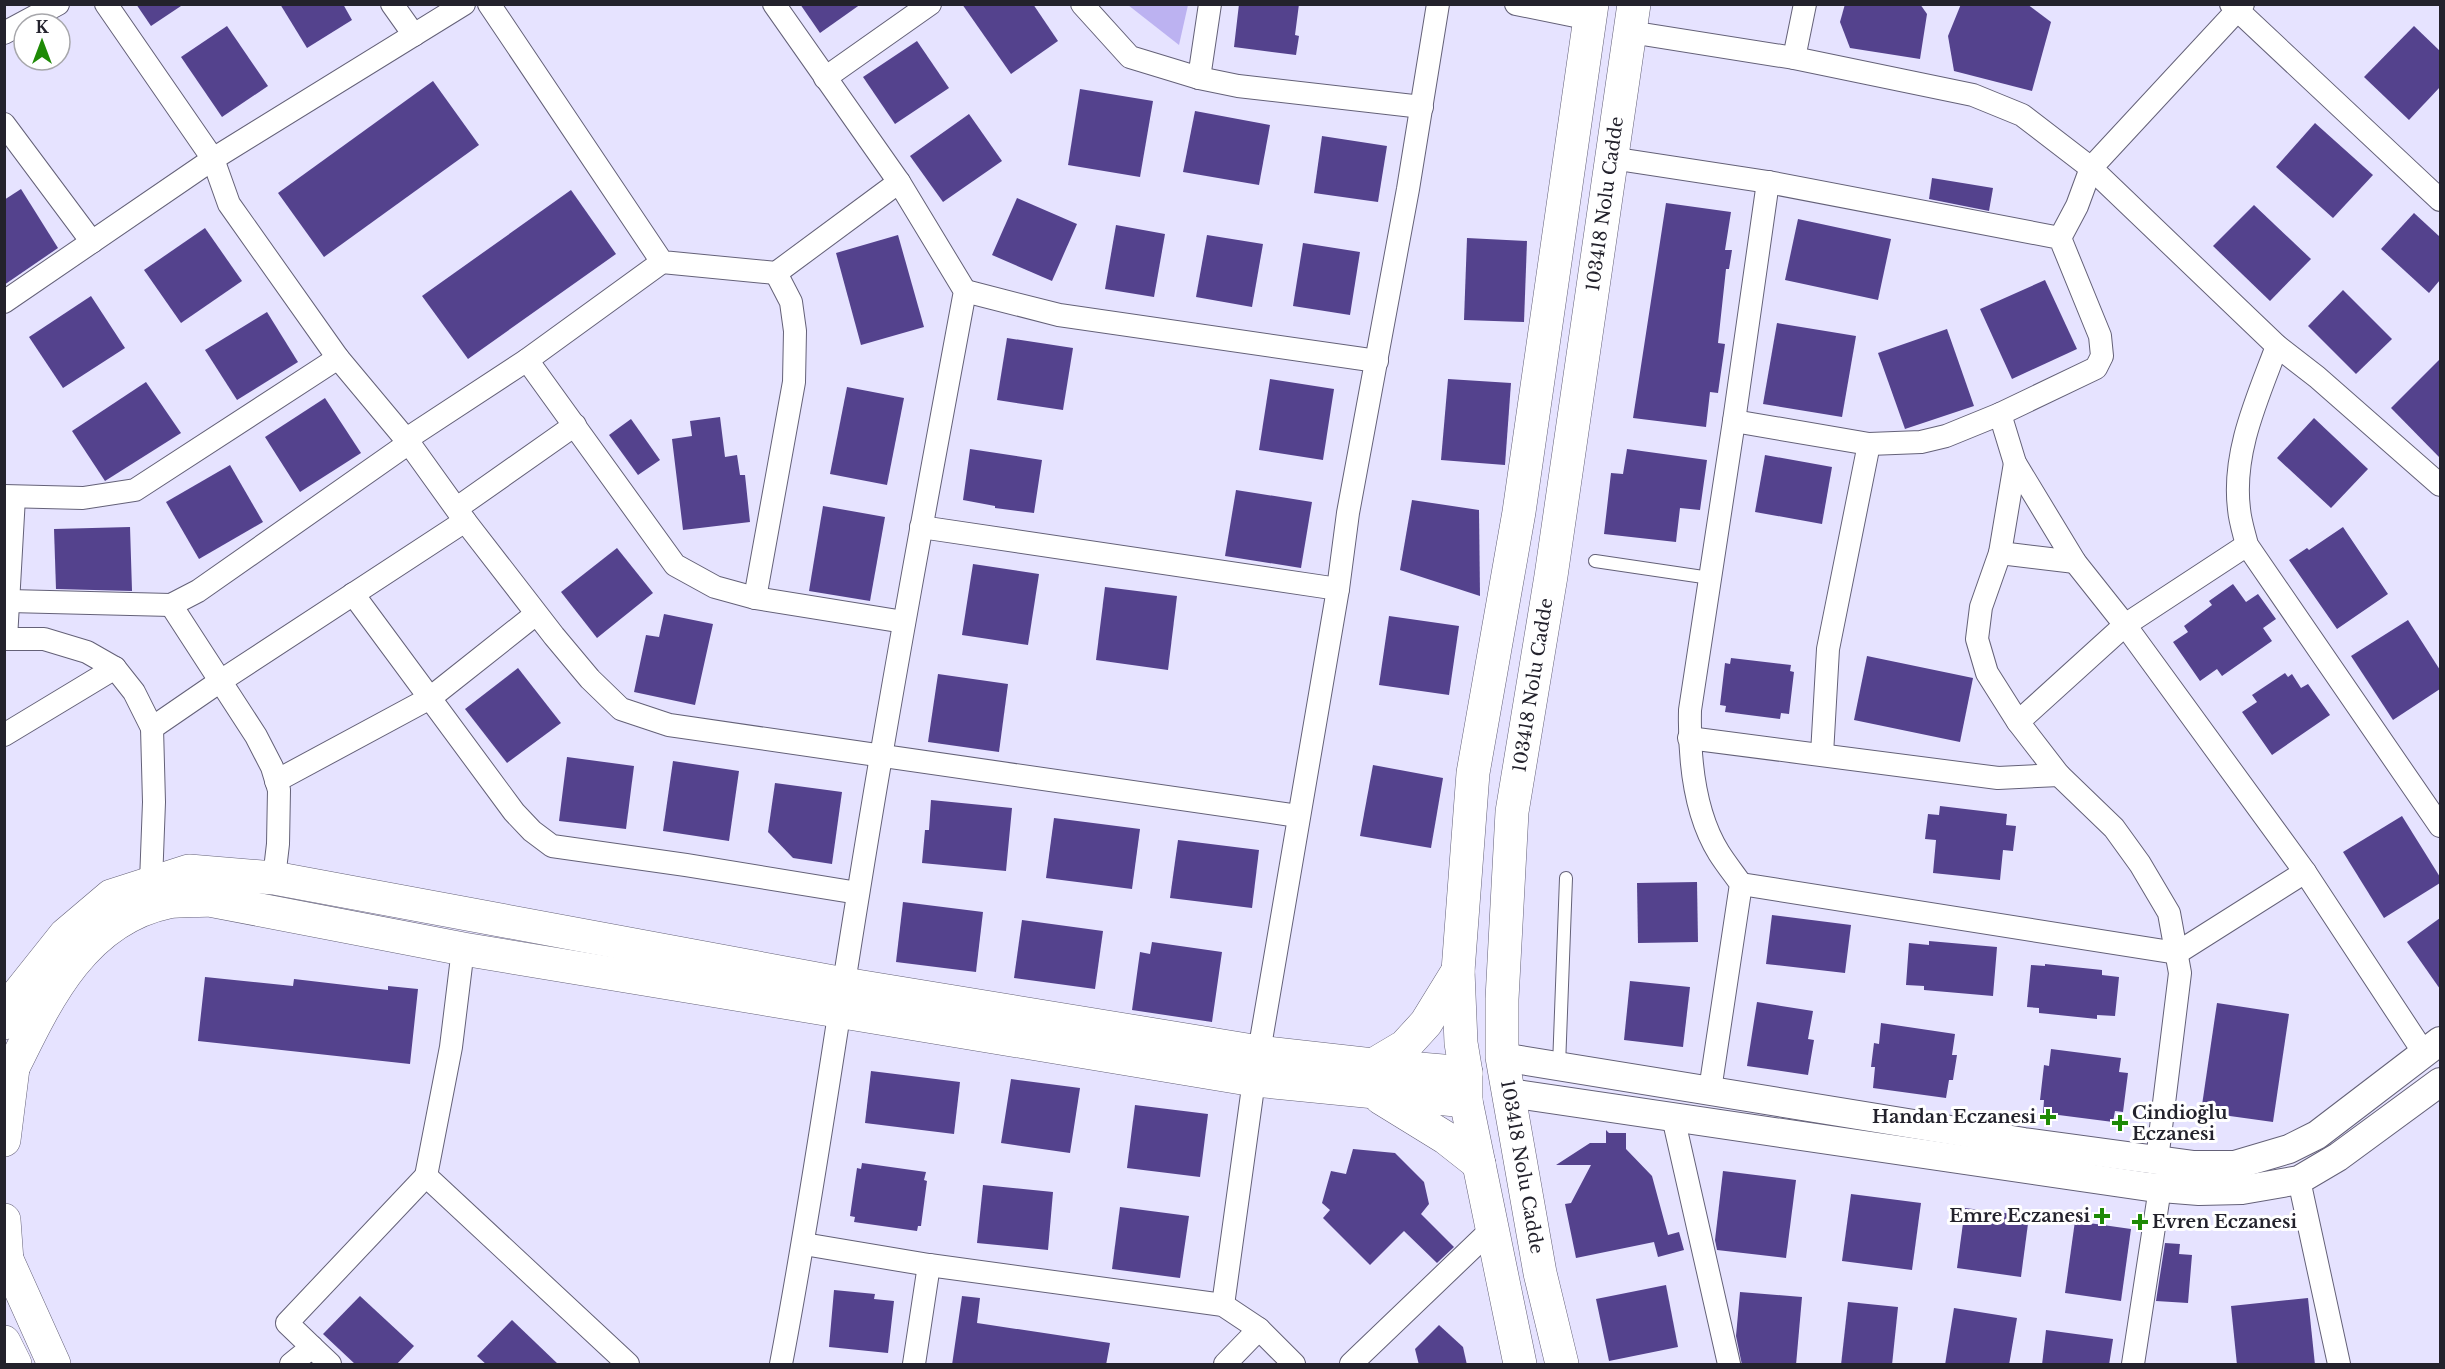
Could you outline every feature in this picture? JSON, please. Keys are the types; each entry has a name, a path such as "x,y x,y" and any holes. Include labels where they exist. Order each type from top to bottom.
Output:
{"main road":[{"path":"1520,1365 1501,1282 1466,1087 1461,1043 1458,970 1473,773 1521,500 1591,12"},
{"name":"103418 Nolu Cadde","path":"1562,1365 1540,1273 1502,1057 1502,999 1512,812 1551,576 1632,18"},
{"path":"4,1023 15,999 65,934 111,896 189,871 274,878 843,999"},
{"path":"4,1140 9,1077 60,980 90,943 131,916 168,902 209,900 462,949 843,999 1257,1066 1466,1087"},
{"path":"1373,1079 1426,1023 1458,970"},
{"path":"1373,1079 1479,1164"},
{"path":"4,1220 6,1257 54,1365"},
{"path":"4,1342 15,1365"}],"street":[{"path":"4,33 58,4"},
{"path":"106,4 213,159 230,204 338,358 407,442 536,614 590,679 621,709 669,725 1298,816"},
{"path":"392,4 414,34"},
{"path":"4,302 213,159 464,4"},
{"path":"489,4 662,262"},
{"path":"774,4 899,182 964,291 881,756 804,1244 781,1365"},
{"path":"825,78 930,4"},
{"path":"1082,4 1130,57 1199,78 1238,86 1422,106"},
{"path":"1199,78 1210,4"},
{"path":"1222,1305 1257,1066 1338,589 1348,513 1422,106 1437,4"},
{"path":"1515,4 1591,12"},
{"path":"1794,58 1805,4"},
{"path":"2060,238 2077,206 2091,168 2237,6 2440,200"},
{"path":"1632,18 1794,58 1973,94 2022,115 2091,168 2277,346 2318,377 2440,485"},
{"path":"4,124 92,242"},
{"path":"1611,158 1768,182 2060,238"},
{"path":"9,601 171,605 198,591 407,442 527,360 662,262 776,273 899,182"},
{"path":"1710,1090 1741,884 1718,852 1701,810 1689,738 1689,710 1768,182"},
{"path":"1734,421 1869,444 1922,442 1946,436 2000,414 2096,368 2102,356 2100,336 2060,238"},
{"path":"755,598 794,382 795,331 791,302 776,273"},
{"path":"964,291 1059,315 1377,361"},
{"path":"2277,346 2251,415 2239,462 2238,508 2247,545 2440,826"},
{"path":"151,882 154,802 152,728 134,692 115,668 87,652 44,639 5,639 9,601 10,497 83,498 135,490 338,358"},
{"path":"527,360 675,565 715,587 755,598 904,622"},
{"path":"1509,1093 1673,1117 2158,1174 2194,1165 2235,1165 2289,1149 2317,1135 2432,1047 2125,625 2075,562 2015,462 2000,414"},
{"path":"152,728 353,594 461,515 575,425"},
{"path":"1822,754 1828,649 1869,444"},
{"path":"2015,462 2000,553 1981,607 1977,639 1987,673 2018,722 2060,776 2114,828 2139,864 2169,913 2180,973 2158,1174 2133,1365"},
{"path":"921,527 1338,589"},
{"path":"2018,722 2125,625 2247,545"},
{"path":"2000,553 2075,562"},
{"path":"353,594 514,812 532,831 552,846 858,893"},
{"path":"171,605 256,736 272,767 279,790 274,878"},
{"path":"276,781 430,698 536,614"},
{"path":"4,735 115,668"},
{"path":"1689,738 1998,778 2060,776"},
{"path":"1741,884 2177,953 2305,872"},
{"path":"330,1365 287,1323 426,1176 452,1047 462,949"},
{"path":"1502,1057 2013,1140 2158,1174 2199,1191 2242,1190 2299,1180 2337,1157 2440,1082"},
{"path":"1673,1117 1729,1365"},
{"path":"426,1176 628,1365"},
{"path":"2299,1180 2339,1365"},
{"path":"1351,1365 1493,1228"},
{"path":"804,1244 929,1265 1222,1305 1259,1329 1294,1365"},
{"path":"914,1365 929,1265"},
{"path":"1225,1365 1259,1329"},
{"path":"291,1365 312,1347"}],"lane":[{"path":"1595,561 1710,578"},
{"path":"1559,1066 1566,878"}],"shaded area":[{"path":"1128,5 1188,5 1179,45"}],"building":[{"path":"136,4 184,4 151,26"},
{"path":"280,4 343,4 352,20 307,48"},
{"path":"800,4 861,4 820,33"},
{"path":"962,4 1033,4 1058,41 1011,74"},
{"path":"1239,4 1299,4 1295,35 1299,36 1296,55 1234,47"},
{"path":"1845,4 1920,4 1927,14 1920,59 1850,48 1840,22"},
{"path":"1961,4 2027,4 2051,22 2032,91 1954,71 1948,36"},
{"path":"227,26 268,86 222,117 181,57"},
{"path":"2414,26 2440,51 2440,87 2409,120 2364,77"},
{"path":"917,41 949,88 895,124 863,77"},
{"path":"433,81 479,145 324,257 278,193"},
{"path":"1080,89 1153,101 1140,177 1068,165"},
{"path":"1195,111 1270,125 1259,185 1183,172"},
{"path":"969,114 1002,161 943,202 910,156"},
{"path":"2315,123 2373,175 2333,218 2276,167"},
{"path":"1322,136 1387,146 1378,202 1314,193"},
{"path":"1932,178 1993,188 1989,211 1929,199"},
{"path":"21,189 58,248 4,285 4,200"},
{"path":"571,190 616,254 468,359 422,296"},
{"path":"1017,198 1077,224 1052,281 992,255"},
{"path":"1666,203 1731,212 1725,250 1732,250 1729,269 1726,269 1718,343 1725,344 1718,393 1710,392 1706,427 1633,418"},
{"path":"2254,205 2311,259 2270,301 2213,246"},
{"path":"2414,213 2440,237 2440,280 2429,293 2381,249"},
{"path":"1798,219 1891,239 1878,300 1785,280"},
{"path":"1116,225 1165,234 1154,297 1105,289"},
{"path":"205,228 242,281 181,323 144,270"},
{"path":"898,235 924,327 861,345 836,253"},
{"path":"1207,235 1263,244 1252,307 1196,297"},
{"path":"1467,238 1527,241 1524,322 1464,320"},
{"path":"1303,243 1360,252 1350,315 1293,306"},
{"path":"2045,280 2077,349 2012,379 1980,309"},
{"path":"2343,290 2392,339 2356,374 2308,326"},
{"path":"91,296 125,348 63,388 29,337"},
{"path":"267,312 298,362 237,400 205,350"},
{"path":"1777,323 1856,336 1842,417 1763,404"},
{"path":"1947,329 1974,406 1905,429 1878,353"},
{"path":"1007,338 1073,348 1063,410 997,400"},
{"path":"2440,359 2440,458 2391,408"},
{"path":"1270,379 1334,389 1323,460 1259,450"},
{"path":"1448,379 1511,383 1505,465 1441,460"},
{"path":"146,382 181,433 105,481 72,431"},
{"path":"847,387 904,398 887,485 830,474"},
{"path":"325,398 361,453 300,492 265,437"},
{"path":"720,417 725,457 737,455 740,475 745,475 750,522 683,530 672,439 692,436 690,421"},
{"path":"2314,418 2368,469 2331,508 2277,458"},
{"path":"631,419 660,460 638,475 609,435"},
{"path":"970,449 1042,460 1034,513 995,508 995,506 963,500"},
{"path":"1627,449 1707,460 1700,510 1680,508 1676,542 1604,534 1611,473 1623,474"},
{"path":"1765,455 1832,467 1822,524 1755,512"},
{"path":"230,465 263,522 199,559 166,502"},
{"path":"1236,490 1312,502 1301,568 1225,556"},
{"path":"1412,500 1479,510 1480,596 1400,570"},
{"path":"823,506 885,517 870,601 809,591"},
{"path":"130,527 132,591 56,589 54,529"},
{"path":"2343,527 2388,594 2337,629 2289,560 2307,548 2309,550"},
{"path":"617,548 653,593 597,638 561,592"},
{"path":"973,564 1039,574 1028,645 962,635"},
{"path":"2233,584 2246,602 2258,594 2276,619 2263,628 2272,641 2222,676 2217,669 2200,681 2173,642 2188,632 2184,626 2212,605 2209,601"},
{"path":"1105,587 1177,596 1168,670 1096,660"},
{"path":"664,614 713,624 695,705 634,692 646,635 659,637"},
{"path":"1389,616 1459,626 1449,695 1379,685"},
{"path":"2408,620 2440,670 2440,689 2393,720 2351,656"},
{"path":"1867,656 1973,678 1960,742 1854,720"},
{"path":"1731,658 1791,665 1790,671 1794,672 1789,714 1781,713 1780,719 1725,712 1726,706 1720,705 1725,663 1730,664"},
{"path":"518,668 561,723 507,763 465,709"},
{"path":"2285,673 2288,677 2292,674 2301,688 2308,684 2330,715 2272,755 2242,712 2257,702 2252,695"},
{"path":"938,674 1008,684 999,752 928,742"},
{"path":"567,757 634,766 626,829 559,821"},
{"path":"673,761 739,771 729,841 663,831"},
{"path":"1373,765 1443,778 1431,848 1360,836"},
{"path":"775,783 842,792 832,864 793,858 768,832"},
{"path":"931,800 1012,808 1006,871 922,863 925,830 929,830"},
{"path":"1940,806 2007,814 2006,825 2016,826 2013,851 2003,850 2000,880 1933,873 1936,840 1925,839 1928,814 1939,815"},
{"path":"2402,816 2440,877 2440,883 2384,918 2343,852"},
{"path":"1054,818 1140,829 1132,889 1046,878"},
{"path":"1178,840 1259,850 1252,908 1170,898"},
{"path":"1697,882 1698,942 1638,943 1637,883"},
{"path":"903,902 983,912 976,972 896,962"},
{"path":"1772,915 1851,925 1845,973 1766,964"},
{"path":"2440,918 2440,989 2407,942"},
{"path":"1022,920 1103,931 1095,989 1014,978"},
{"path":"1929,941 1997,947 1993,996 1924,990 1924,986 1906,985 1909,943 1929,945"},
{"path":"1152,942 1222,952 1212,1022 1132,1010 1140,952 1150,954"},
{"path":"2045,964 2102,970 2102,975 2119,977 2115,1016 2097,1015 2097,1019 2039,1013 2039,1008 2027,1007 2031,965 2045,966"},
{"path":"205,977 293,986 294,979 388,990 388,986 418,989 410,1064 198,1041"},
{"path":"1630,981 1690,987 1683,1047 1624,1040"},
{"path":"1757,1002 1813,1011 1808,1039 1814,1040 1808,1075 1747,1066"},
{"path":"2217,1003 2289,1014 2273,1122 2201,1112"},
{"path":"1881,1023 1955,1034 1952,1055 1957,1055 1953,1080 1949,1080 1946,1098 1873,1088 1875,1067 1871,1067 1874,1043 1879,1044"},
{"path":"2051,1049 2121,1058 2119,1072 2128,1073 2123,1112 2115,1111 2113,1122 2043,1113 2044,1100 2040,1100 2044,1065 2049,1066"},
{"path":"871,1071 960,1082 954,1134 865,1123"},
{"path":"1011,1079 1080,1088 1070,1153 1001,1143"},
{"path":"1135,1105 1208,1114 1200,1177 1127,1168"},
{"path":"1606,1130 1609,1133 1626,1133 1626,1149 1652,1176 1668,1235 1679,1232 1684,1250 1658,1257 1654,1242 1576,1258 1565,1204 1571,1203 1591,1165 1556,1165 1590,1143 1606,1143"},
{"path":"1353,1149 1395,1153 1424,1182 1429,1204 1421,1214 1454,1247 1437,1263 1404,1231 1370,1265 1323,1218 1330,1210 1322,1203 1331,1171 1346,1174"},
{"path":"862,1163 926,1172 924,1180 927,1181 921,1226 918,1226 917,1231 854,1222 855,1217 850,1216 857,1168 861,1169"},
{"path":"1723,1171 1796,1180 1786,1258 1717,1250 1715,1240"},
{"path":"983,1185 1053,1192 1048,1250 977,1243"},
{"path":"1851,1194 1921,1203 1912,1270 1842,1261"},
{"path":"1120,1207 1189,1216 1180,1278 1112,1269"},
{"path":"1965,1208 2029,1216 2021,1277 1957,1268"},
{"path":"2075,1221 2131,1229 2121,1301 2065,1293"},
{"path":"2165,1243 2180,1244 2179,1254 2192,1255 2188,1303 2156,1301"},
{"path":"1666,1285 1678,1347 1609,1361 1596,1299"},
{"path":"834,1290 875,1294 874,1299 894,1301 888,1353 829,1347"},
{"path":"1740,1292 1802,1297 1796,1365 1742,1365 1736,1336"},
{"path":"360,1296 414,1346 396,1365 356,1365 323,1334"},
{"path":"962,1296 980,1298 977,1323 1110,1343 1106,1365 952,1365"},
{"path":"2308,1298 2315,1365 2237,1365 2231,1306"},
{"path":"1848,1302 1898,1307 1892,1365 1841,1365"},
{"path":"1954,1308 2017,1318 2009,1365 1945,1365"},
{"path":"512,1320 559,1365 487,1365 477,1356"},
{"path":"1439,1325 1463,1347 1467,1365 1419,1365 1415,1349"},
{"path":"2046,1330 2113,1339 2109,1365 2042,1365"}],"place":[{"name":"Handan Eczanesi","path":"2048,1117"},
{"name":"Cindioğlu Eczanesi","path":"2120,1123"},
{"name":"Emre Eczanesi","path":"2102,1216"},
{"name":"Evren Eczanesi","path":"2140,1222"}]}
